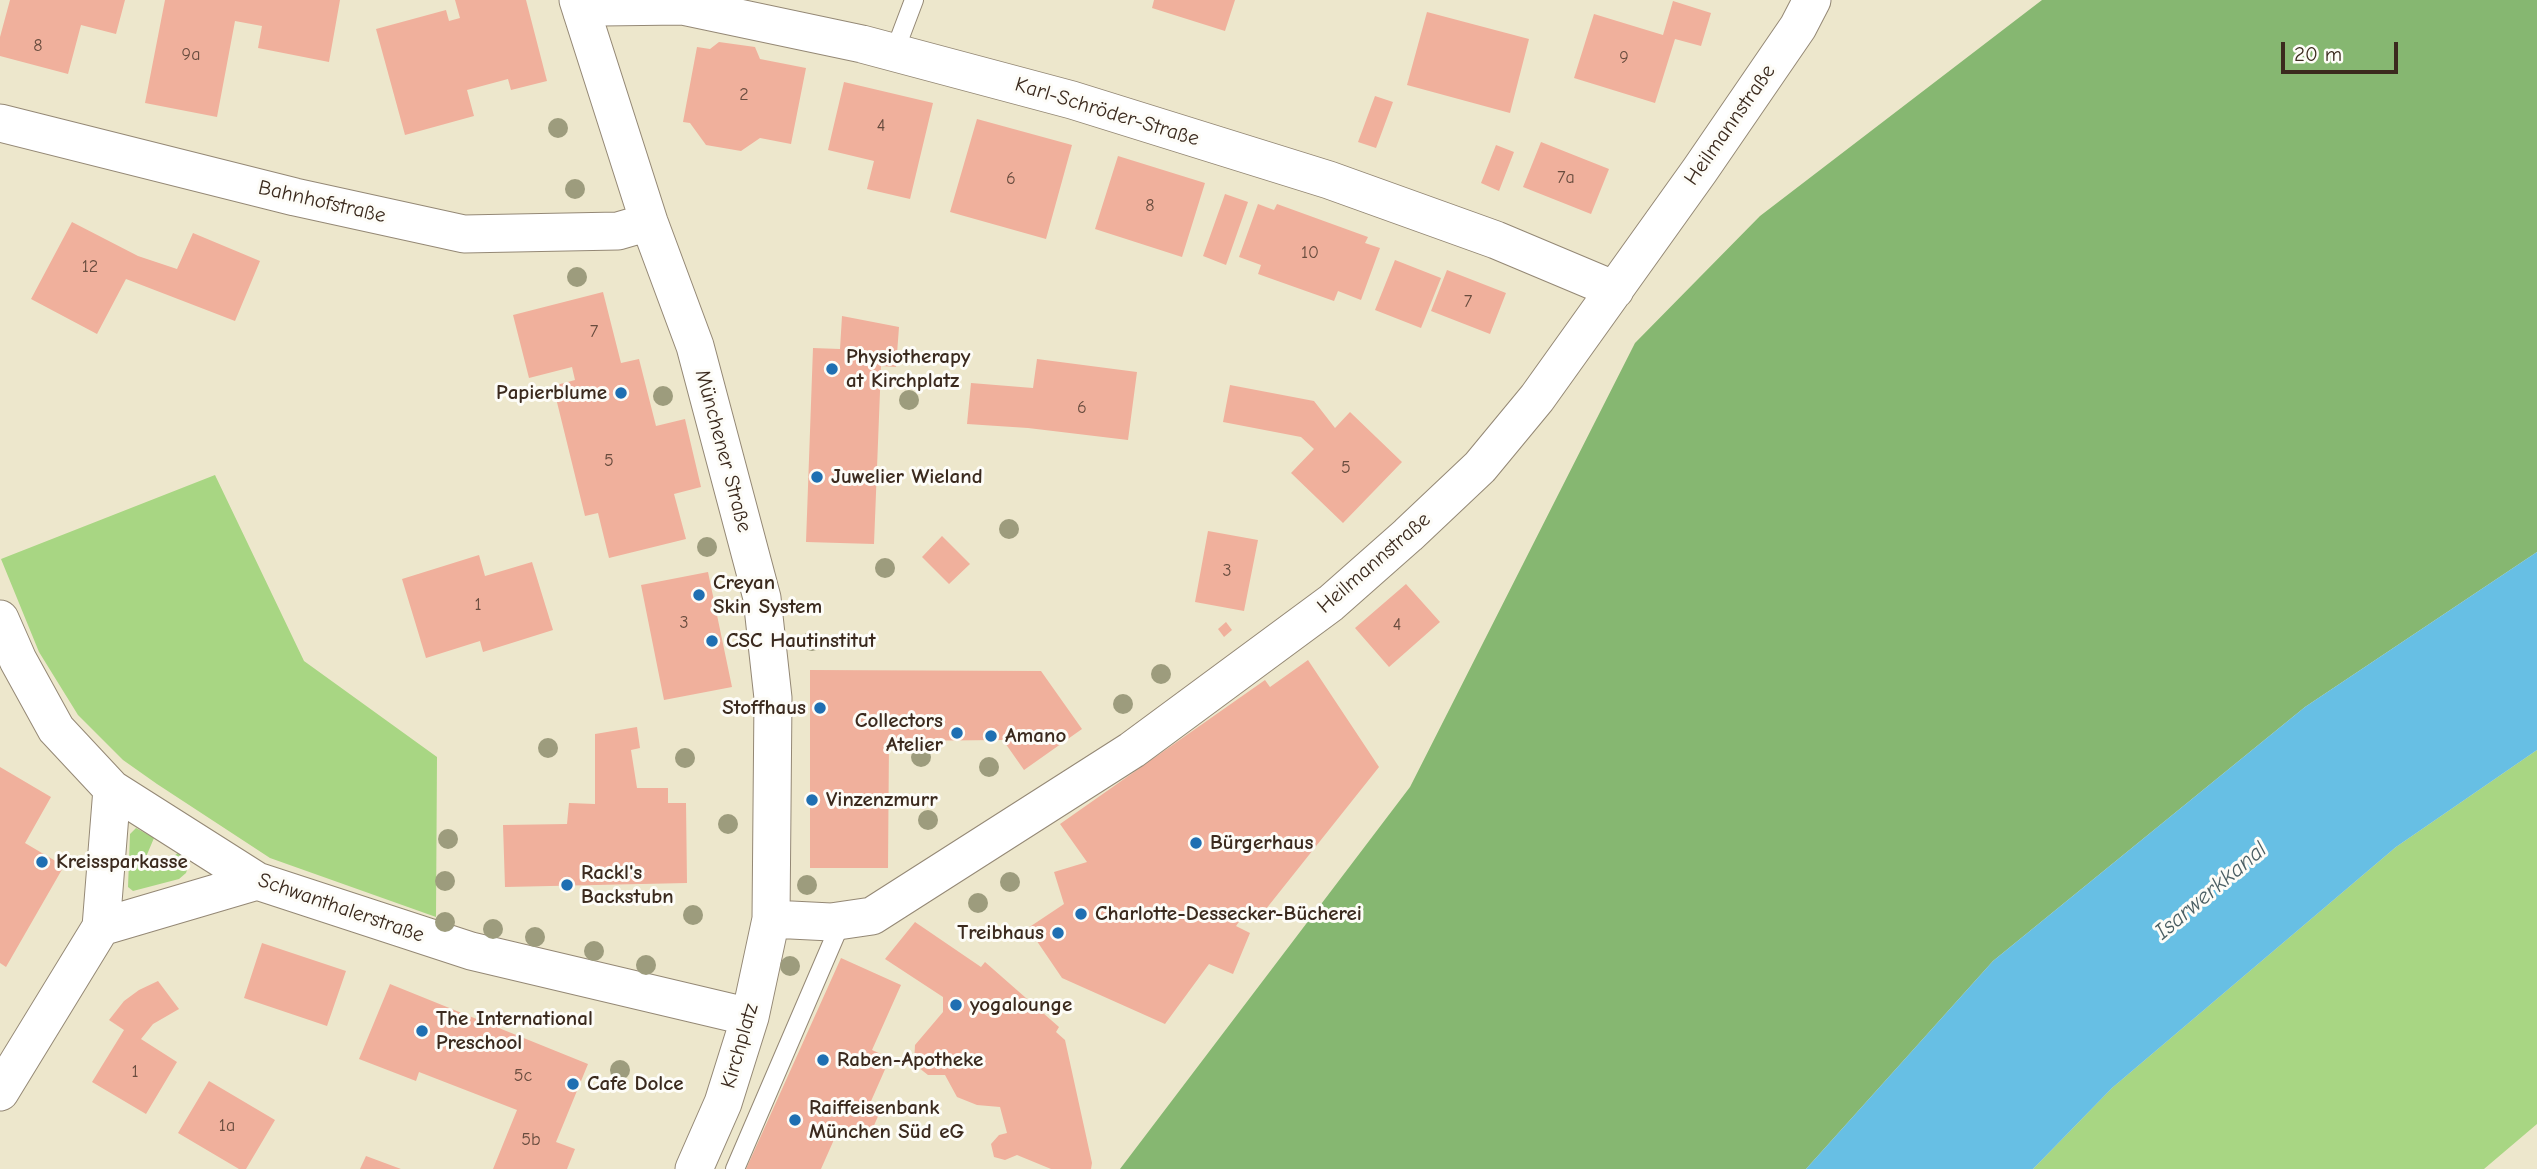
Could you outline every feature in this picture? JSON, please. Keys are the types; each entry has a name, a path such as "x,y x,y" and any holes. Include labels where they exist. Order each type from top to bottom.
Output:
{"street":[{"name":"Heilmannstraße","path":"771,919 831,922 872,916 1132,750 1331,603 1480,467 1537,398 1798,27 1812,0"},
{"name":"Karl-Schröder-Straße","path":"580,6 682,6 894,53 1072,100 1329,180 1496,240 1615,290"},
{"name":"Münchener Straße","path":"580,6 649,222 695,345 762,598 773,698 771,919"},
{"name":"Bahnhofstraße","path":"0,123 295,197 464,234 618,231 649,222"},
{"name":"Schwanthalerstraße","path":"0,619 18,660 56,729 112,789 257,881 471,951 750,1017"},
{"path":"0,1091 101,927 112,789"},
{"path":"101,927 257,881"},
{"name":"Kirchplatz","path":"694,1169 723,1103 750,1017 771,919"}],"lane":[{"path":"894,53 914,0"},
{"path":"735,1169 842,920"}],"green space":[{"path":"2042,0 2537,0 2537,552 2305,707 1993,961 1806,1169 1120,1169 1410,787 1635,343 1760,216"},
{"path":"215,475 304,661 437,757 436,917 270,858 157,784 123,760 78,715 39,652 1,559"},
{"path":"2537,750 2537,1124 2484,1169 2033,1169 2112,1088 2396,847"},
{"path":"136,828 154,838 143,864 154,872 179,852 190,861 186,873 179,879 133,891 128,887 130,834"}],"water":[{"name":"Isarwerkkanal","path":"2537,552 2537,750 2396,847 2112,1088 2033,1169 1806,1169 1993,961 2305,707"}],"building":[{"path":"10,0 125,0 116,34 81,25 68,74 0,56 0,37"},
{"path":"165,0 340,0 329,62 258,48 262,26 235,21 217,117 145,103"},
{"path":"455,0 526,0 547,81 511,90 508,79 467,90 474,116 405,135 376,29 446,10 449,21 460,18"},
{"path":"1154,0 1235,0 1225,31 1152,8"},
{"path":"1673,1 1711,13 1701,46 1675,39 1655,103 1574,78 1594,14 1663,35"},
{"path":"1427,12 1529,39 1510,113 1407,85"},
{"path":"719,42 755,47 760,59 806,68 791,144 760,138 741,151 706,145 690,123 683,122 697,47 710,49"},
{"path":"844,82 933,103 910,199 867,189 874,161 828,150"},
{"path":"1375,96 1393,102 1376,148 1358,142"},
{"path":"977,119 1072,145 1046,239 950,212"},
{"path":"1541,142 1609,169 1591,214 1523,187"},
{"path":"1496,145 1514,152 1499,191 1481,183"},
{"path":"1118,156 1205,183 1182,257 1095,229"},
{"path":"1225,194 1248,202 1226,265 1203,256"},
{"path":"1258,204 1274,210 1277,204 1368,237 1365,243 1380,248 1361,300 1338,291 1334,301 1258,274 1261,265 1239,257"},
{"path":"72,222 138,256 177,269 193,233 260,261 235,321 126,279 97,334 31,299"},
{"path":"1395,260 1441,278 1421,328 1375,310"},
{"path":"1447,270 1506,293 1490,334 1431,311"},
{"path":"603,292 621,363 639,359 656,426 685,419 701,487 674,494 686,539 609,558 598,513 585,516 553,386 575,380 572,367 529,378 513,315"},
{"path":"842,316 899,327 896,367 881,366 874,544 806,542 813,348 840,349"},
{"path":"1037,359 1137,372 1128,440 967,424 971,383 1033,388"},
{"path":"1230,385 1314,401 1335,428 1350,412 1402,462 1343,523 1291,473 1314,449 1301,437 1223,422"},
{"path":"1208,531 1258,540 1244,611 1195,602"},
{"path":"942,536 970,564 949,584 922,557"},
{"path":"479,555 485,576 532,562 553,630 483,652 480,641 426,658 402,579"},
{"path":"708,572 732,687 664,700 641,585"},
{"path":"1406,584 1440,622 1389,667 1355,628"},
{"path":"1226,622 1232,630 1224,637 1218,629"},
{"name":"Bürgerhaus","path":"1308,660 1379,767 1262,914 1251,905 1236,926 1250,933 1233,974 1209,964 1165,1024 1062,978 1028,928 1064,904 1054,872 1087,862 1060,824 1265,680 1270,687"},
{"path":"810,670 1041,671 1082,729 1024,770 1003,740 889,741 888,868 810,868"},
{"path":"637,727 640,748 631,750 637,788 668,788 668,803 686,803 687,883 505,887 503,825 567,824 569,803 595,804 595,734"},
{"path":"0,767 51,797 25,843 64,866 6,967 0,963"},
{"path":"915,922 981,967 985,962 1059,1027 1056,1032 1065,1040 1092,1163 1091,1169 1051,1169 1017,1155 1005,1160 994,1157 991,1144 999,1135 1007,1133 1000,1107 977,1105 957,1097 945,1075 928,1075 914,1064 915,1045 943,1012 943,997 885,959"},
{"path":"262,943 346,971 327,1026 244,998"},
{"path":"841,958 901,985 872,1050 890,1058 868,1108 879,1114 868,1139 840,1126 821,1169 746,1169"},
{"path":"158,981 179,1009 153,1024 141,1039 177,1062 146,1114 92,1082 124,1030 109,1020 124,1001"},
{"path":"390,984 588,1064 556,1142 575,1149 567,1169 493,1169 517,1110 419,1072 416,1081 359,1059"},
{"path":"209,1081 275,1120 246,1169 239,1169 178,1133"},
{"path":"366,1156 401,1169 360,1169"}],"place":[{"name":"Physiotherapy at Kirchplatz","path":"832,369"},
{"name":"Papierblume","path":"621,393"},
{"name":"Juwelier Wieland","path":"817,477"},
{"name":"Creyan Skin System","path":"699,595"},
{"name":"CSC Hautinstitut","path":"712,641"},
{"name":"Stoffhaus","path":"820,708"},
{"name":"Collectors Atelier","path":"957,733"},
{"name":"Amano","path":"991,736"},
{"name":"Vinzenzmurr","path":"812,800"},
{"name":"Bürgerhaus","path":"1196,843"},
{"name":"Kreissparkasse","path":"42,862"},
{"name":"Rackl's Backstubn","path":"567,885"},
{"name":"Charlotte-Dessecker-Bücherei","path":"1081,914"},
{"name":"Treibhaus","path":"1058,933"},
{"name":"yogalounge","path":"956,1005"},
{"name":"The International Preschool","path":"422,1031"},
{"name":"Raben-Apotheke","path":"823,1060"},
{"name":"Cafe Dolce","path":"573,1084"},
{"name":"Raiffeisenbank München Süd eG","path":"795,1120"}]}
